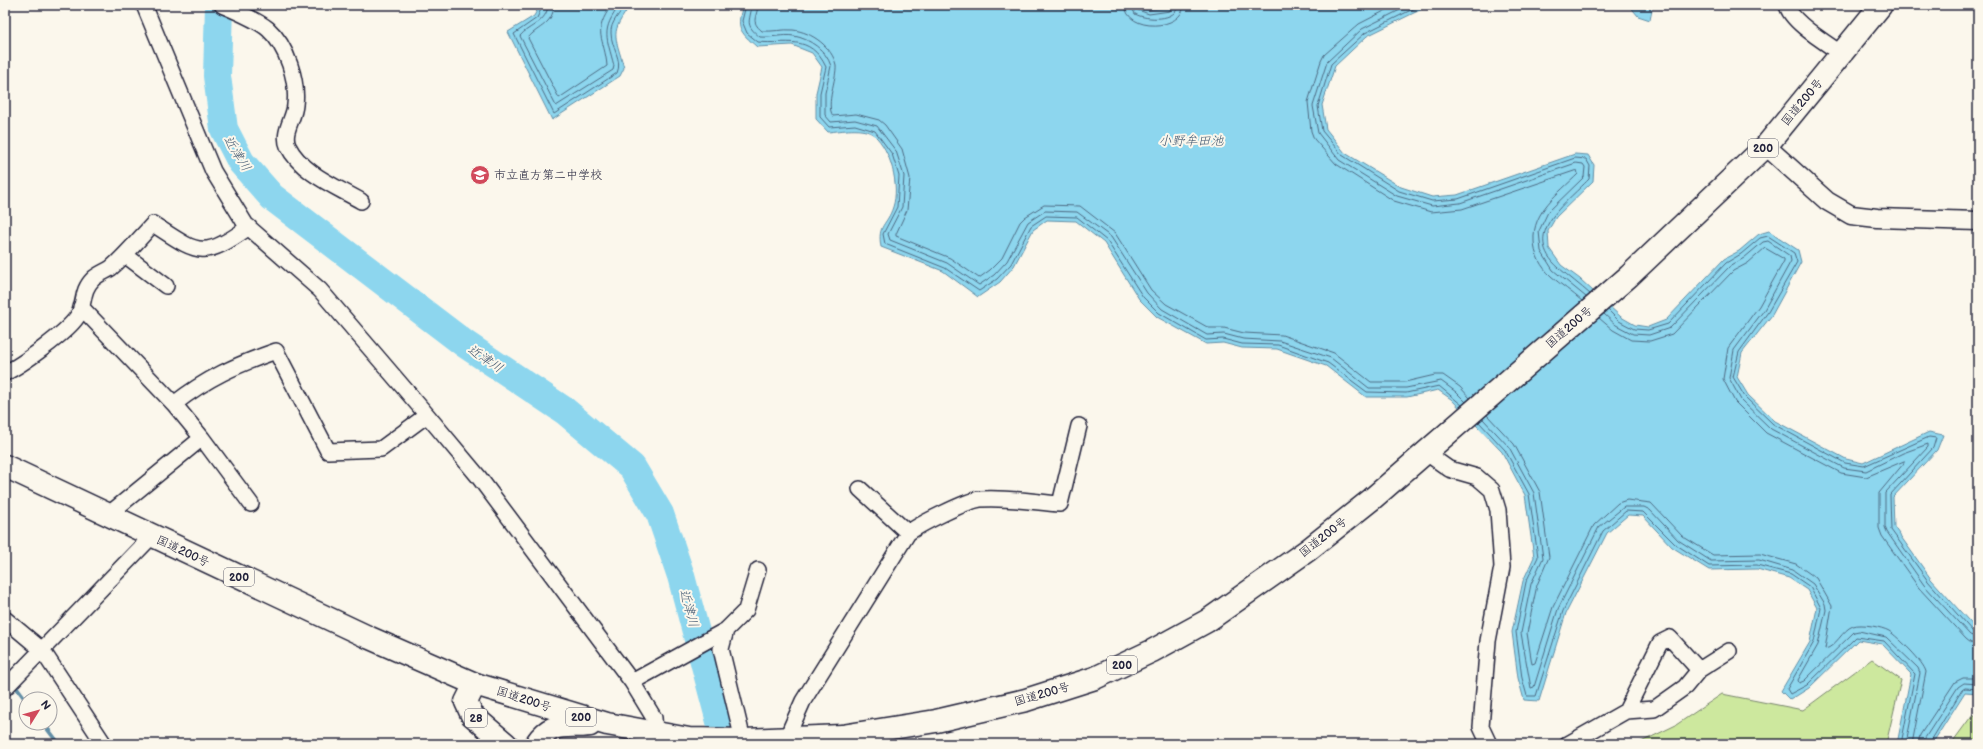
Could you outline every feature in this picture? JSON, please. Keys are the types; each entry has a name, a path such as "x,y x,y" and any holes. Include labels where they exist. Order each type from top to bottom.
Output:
{"main road":[{"name":"国道200号","path":"5,466 370,638 475,684 607,724 673,738 744,742 842,736 936,721 1026,700 1095,678 1165,644 1207,621 1313,546 1372,499 1430,447 1629,276 1766,146 1881,5"},
{"name":"28","path":"475,684 466,702 472,715 506,744"},
{"path":"536,744 543,733 554,727 607,724"}],"street":[{"path":"144,5 213,171 249,227 320,290 478,476 632,682 654,718 673,738"},
{"path":"222,5 268,29 282,46 292,72 295,105 286,133 288,146 308,170 361,201"},
{"path":"1787,5 1788,10 1805,28 1842,54"},
{"path":"1766,146 1827,201 1852,215 1877,218 1978,221"},
{"path":"5,373 17,367 66,329 78,317 84,291 93,279 110,269 153,224 188,246 203,250 214,249 227,243 249,227"},
{"path":"125,255 166,286"},
{"path":"81,307 174,404 202,438 251,504"},
{"path":"174,404 195,387 240,364 276,352 328,451 381,449 427,415"},
{"path":"794,738 791,728 804,701 908,533 920,524 978,499 1002,498 1060,504 1079,426"},
{"path":"109,514 202,438"},
{"path":"1430,447 1449,469 1477,476 1492,490 1498,510 1502,567 1488,641 1481,728 1489,744"},
{"path":"860,489 908,533"},
{"path":"5,688 152,536"},
{"path":"632,682 720,634 746,610 758,570"},
{"path":"5,619 42,650 104,744"},
{"path":"720,634 721,649 744,742"},
{"path":"1626,711 1660,643 1670,638 1699,670"},
{"path":"1568,744 1626,711 1654,709 1685,687 1699,670 1728,651"}],"green space":[{"path":"1872,659 1901,680 1886,744 1637,744 1676,725 1722,694 1803,710"},
{"path":"1973,714 1978,718 1978,744 1951,744"}],"water":[{"path":"540,5 631,5 619,22 616,35 616,41 624,68 620,76 552,120 508,32 534,16"},
{"name":"小野牟田池","path":"743,5 1136,5 1149,10 1175,5 1434,5 1426,7 1367,36 1335,66 1322,105 1326,129 1345,153 1401,187 1432,197 1457,195 1575,154 1588,155 1594,165 1593,181 1556,217 1548,231 1549,248 1561,265 1580,279 1621,317 1635,325 1648,327 1666,320 1724,259 1739,251 1759,234 1769,231 1798,250 1801,262 1772,315 1742,353 1737,377 1748,395 1775,421 1846,459 1863,463 1929,432 1943,435 1937,450 1893,497 1894,527 1931,579 1978,631 1978,693 1965,692 1932,744 1897,744 1911,674 1882,644 1858,640 1809,688 1790,700 1781,691 1810,642 1817,608 1807,590 1789,578 1757,569 1709,570 1672,547 1643,516 1628,515 1607,533 1566,613 1539,701 1524,700 1518,678 1512,632 1523,581 1534,557 1525,495 1502,452 1451,399 1438,390 1407,397 1366,397 1326,366 1277,349 1242,348 1223,343 1206,344 1157,317 1139,299 1104,243 1076,221 1047,220 1033,230 1014,266 1000,282 978,297 943,271 881,247 881,229 891,213 895,198 895,179 885,150 874,135 869,132 852,130 828,132 816,119 816,93 822,67 812,53 792,45 757,47 746,37 741,29 740,19"},
{"path":"1629,5 1649,5 1652,10 1650,20 1638,16"}],"waterway":[{"name":"近津川","path":"219,5 217,76 224,129 241,162 272,197 465,344 565,411 632,467 660,514 681,576 726,744"},
{"path":"5,672 19,691"},
{"path":"49,731 59,744"}],"place":[{"name":"市立直方第二中学校","path":"480,175"}]}
